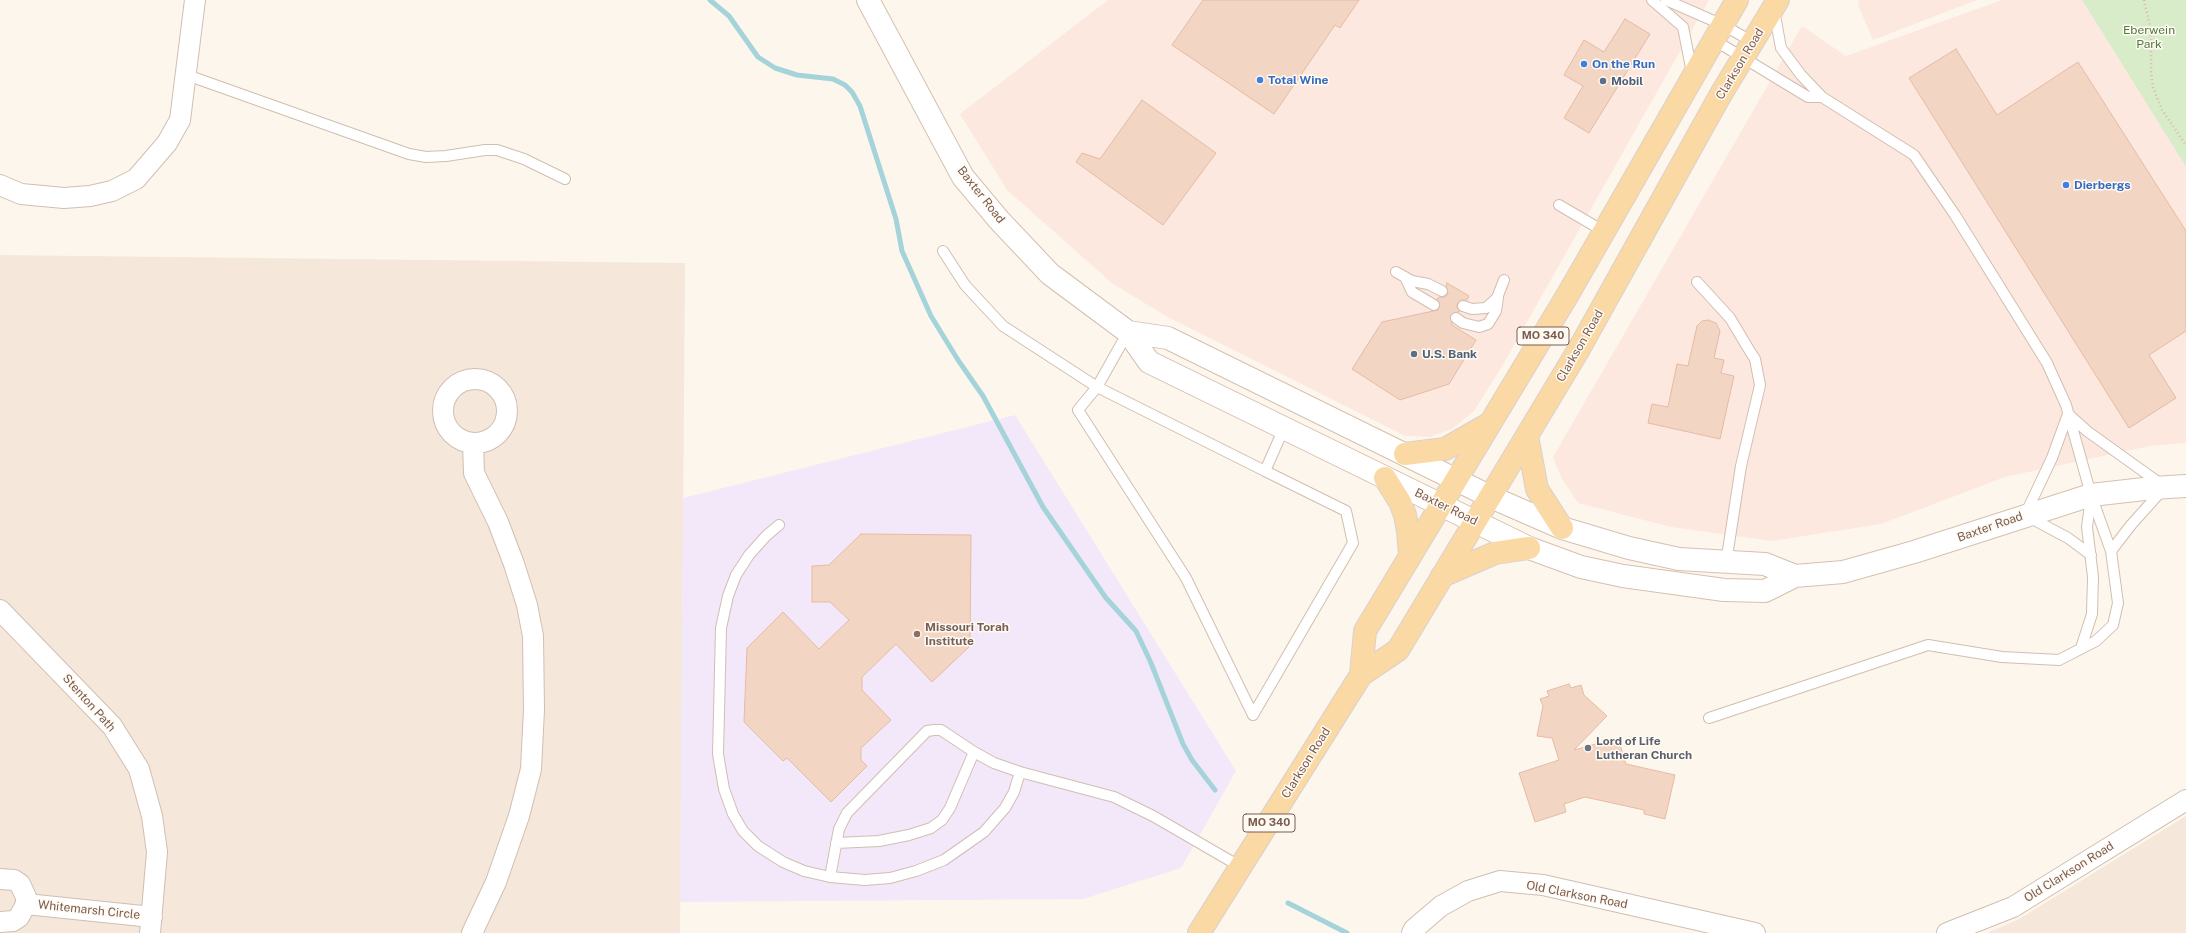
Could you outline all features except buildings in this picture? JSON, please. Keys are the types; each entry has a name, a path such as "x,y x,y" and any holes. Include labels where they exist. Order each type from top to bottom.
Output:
{"main road":[{"name":"Baxter Road","path":"868,0 963,177 999,220 1050,274 1128,332 1149,362 1529,548 1581,567 1623,576 1724,590 1765,591 1795,576 1843,572 1914,552 2091,495 2175,487"},
{"name":"Clarkson Road","path":"1361,675 1364,631 1605,232 1737,0"},
{"name":"Clarkson Road","path":"1199,933 1361,675 1398,650 1606,303 1748,50 1776,4"},
{"name":"Baxter Road","path":"1128,332 1168,338 1491,497 1562,528 1629,548 1679,559 1726,563 1765,564 1795,576"},
{"path":"1405,454 1445,449 1490,423"},
{"path":"1527,436 1537,489 1562,528"},
{"path":"1385,478 1400,502 1405,515 1410,555"},
{"path":"1442,576 1495,553 1529,548"}],"street":[{"path":"0,184 21,194 64,198 90,196 112,191 136,179 167,144 180,120 184,74 194,0"},
{"path":"472,933 496,882 519,816 531,769 534,710 533,636 527,605 501,529 474,473 473,443"},
{"name":"Stenton Path","path":"0,610 112,726 139,769 152,816 157,852 151,925"},
{"name":"Old Clarkson Road","path":"1947,933 2013,907 2186,800"},
{"name":"Whitemarsh Circle","path":"0,879 14,880 20,884 26,896 26,904 19,917 13,921 0,922"},
{"name":"Old Clarkson Road","path":"1412,933 1414,929 1440,906 1468,891 1500,881 1543,885 1755,933"},
{"name":"Whitemarsh Circle","path":"26,904 151,925"}],"lane":[{"path":"1652,0 1683,27 1693,78"},
{"path":"1666,0 1748,50 1808,97 1822,97"},
{"path":"1709,718 1928,645 2002,657 2059,660 2096,641 2113,625 2118,603 2111,551 2091,495 2068,414 2047,363 1955,215 1914,155 1822,97 1800,75 1781,48 1776,4"},
{"path":"1718,33 1748,50"},
{"path":"184,74 409,154 426,157 497,150 524,159 565,179"},
{"path":"1559,205 1605,232"},
{"path":"943,251 965,285 1003,326 1097,387 1346,511 1353,543 1253,715 1186,578 1078,410 1097,387 1128,332"},
{"path":"1434,305 1412,292 1401,275 1428,284 1442,291"},
{"path":"1456,318 1463,323 1478,327 1488,324 1496,311 1498,297 1504,280"},
{"path":"1697,282 1730,318 1754,359 1760,385 1741,466 1726,563"},
{"path":"1463,306 1472,309 1486,308 1498,297"},
{"path":"2068,414 2087,431 2175,487 2131,525 2111,551"},
{"path":"2068,414 2052,458 2025,515 2068,538 2091,555"},
{"path":"1265,471 1284,428"},
{"path":"2081,648 2092,614 2091,555 2087,527 2091,495"},
{"path":"779,525 766,536 749,555 736,575 728,596 721,628 718,754 724,788 733,814 743,831 758,846 783,862 804,871 830,877 865,880 890,878 916,872 944,860 966,846 997,819 1014,792 1020,772"},
{"path":"830,877 839,829 847,812 927,732 940,730 994,763 1020,772 1114,797 1153,816 1241,867"},
{"path":"836,843 879,841 909,835 931,828 942,820 950,808 974,752"}],"path":[{"path":"2144,0 2151,32 2151,73 2153,87 2162,110 2186,145"}],"shaded area":[{"path":"1108,0 1709,0 1501,368 1474,411 1452,429 1430,437 1405,436 1166,316 1113,284 1007,190 960,114"},
{"path":"1859,0 1977,0 1873,40 1858,5"},
{"path":"2002,0 2082,0 2186,167 2186,443 2150,446 2005,477 1881,524 1772,541 1671,527 1578,503 1561,477 1553,457 1802,26 1846,56"},
{"path":"0,255 685,263 680,933 0,933"},
{"name":"Missouri Torah Institute","path":"1015,415 1236,771 1181,868 1083,899 680,902 683,498"},
{"path":"2186,816 2186,933 1987,933 2019,919"}],"green space":[{"name":"Eberwein Park","path":"2082,0 2186,0 2186,167"}],"waterway":[{"path":"710,0 729,16 758,57 775,68 797,75 833,79 845,85 852,92 860,106 896,219 902,251 931,316 958,360 983,396 1043,507 1106,598 1136,631 1151,663 1183,744 1192,760 1215,790"},
{"path":"1288,903 1347,933"}],"place":[{"name":"On the Run","path":"1584,64"},
{"name":"Total Wine","path":"1260,80"},
{"name":"Mobil","path":"1603,81"},
{"name":"Dierbergs","path":"2066,185"},
{"name":"U.S. Bank","path":"1414,354"},
{"name":"Missouri Torah Institute","path":"917,634"},
{"name":"Lord of Life Lutheran Church","path":"1588,748"}]}
